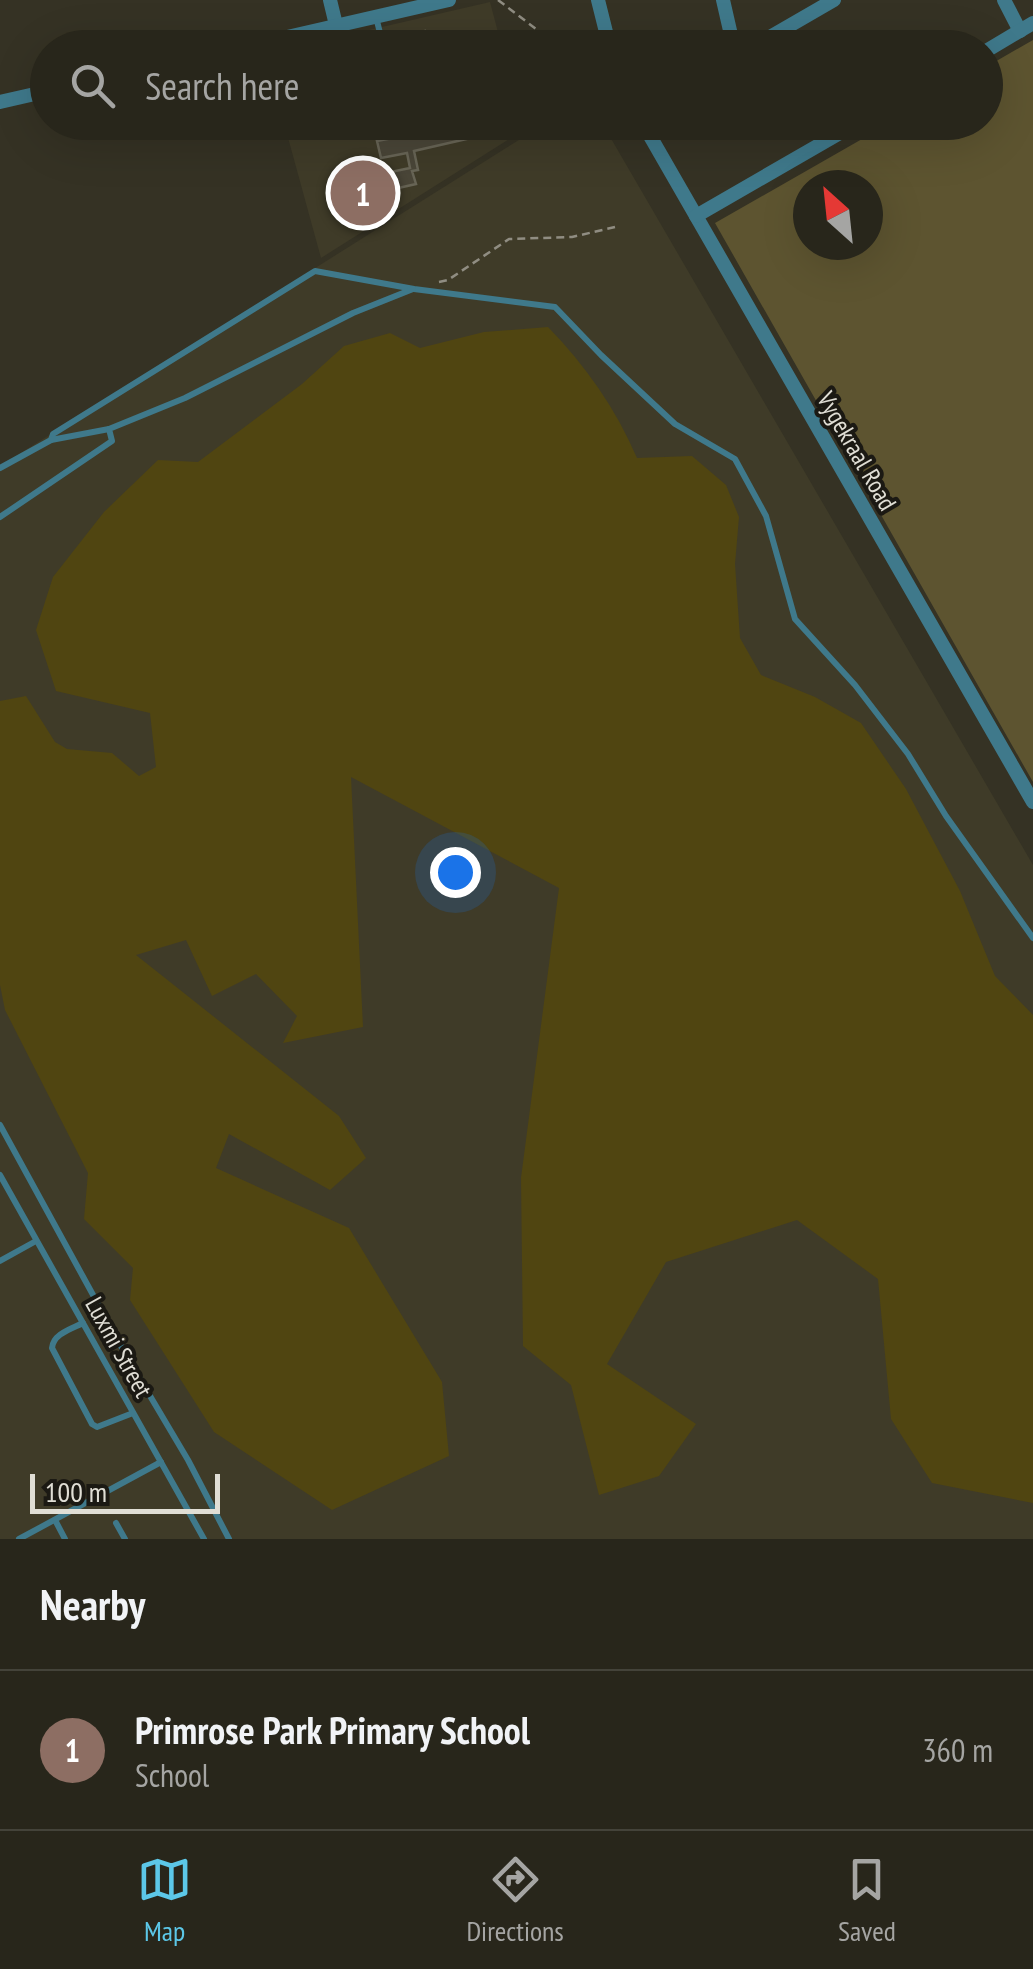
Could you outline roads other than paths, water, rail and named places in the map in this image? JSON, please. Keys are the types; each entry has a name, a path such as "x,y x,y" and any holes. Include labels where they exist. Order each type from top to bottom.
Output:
{"street":[{"path":"330,0 336,26"},
{"path":"318,30 449,0"},
{"path":"598,0 606,30"},
{"path":"723,0 730,30"},
{"path":"782,30 834,0"},
{"path":"1003,40 1027,27 1004,0"},
{"path":"0,102 30,95"},
{"name":"Vygekraal Road","path":"652,140 1033,802"},
{"path":"696,216 828,140"}],"lane":[{"path":"376,16 379,30"},
{"path":"52,440 53,434 314,271 555,308 674,424 735,459 766,516 795,619 855,685 908,754 946,816 1033,938"},
{"path":"0,468 52,440 109,428 185,398 353,313 414,289"},
{"path":"0,517 112,441 109,428"},
{"path":"0,1125 188,1460 228,1539"},
{"name":"Luxmi Street","path":"0,1175 204,1539"},
{"path":"0,1260 36,1240"},
{"path":"82,1323 60,1334 52,1348 92,1424 97,1427 133,1412"},
{"path":"20,1539 161,1462"},
{"path":"54,1520 65,1539"},
{"path":"116,1523 125,1539"}],"place":[{"name":"Primrose Park Primary School","path":"363,193"}]}
